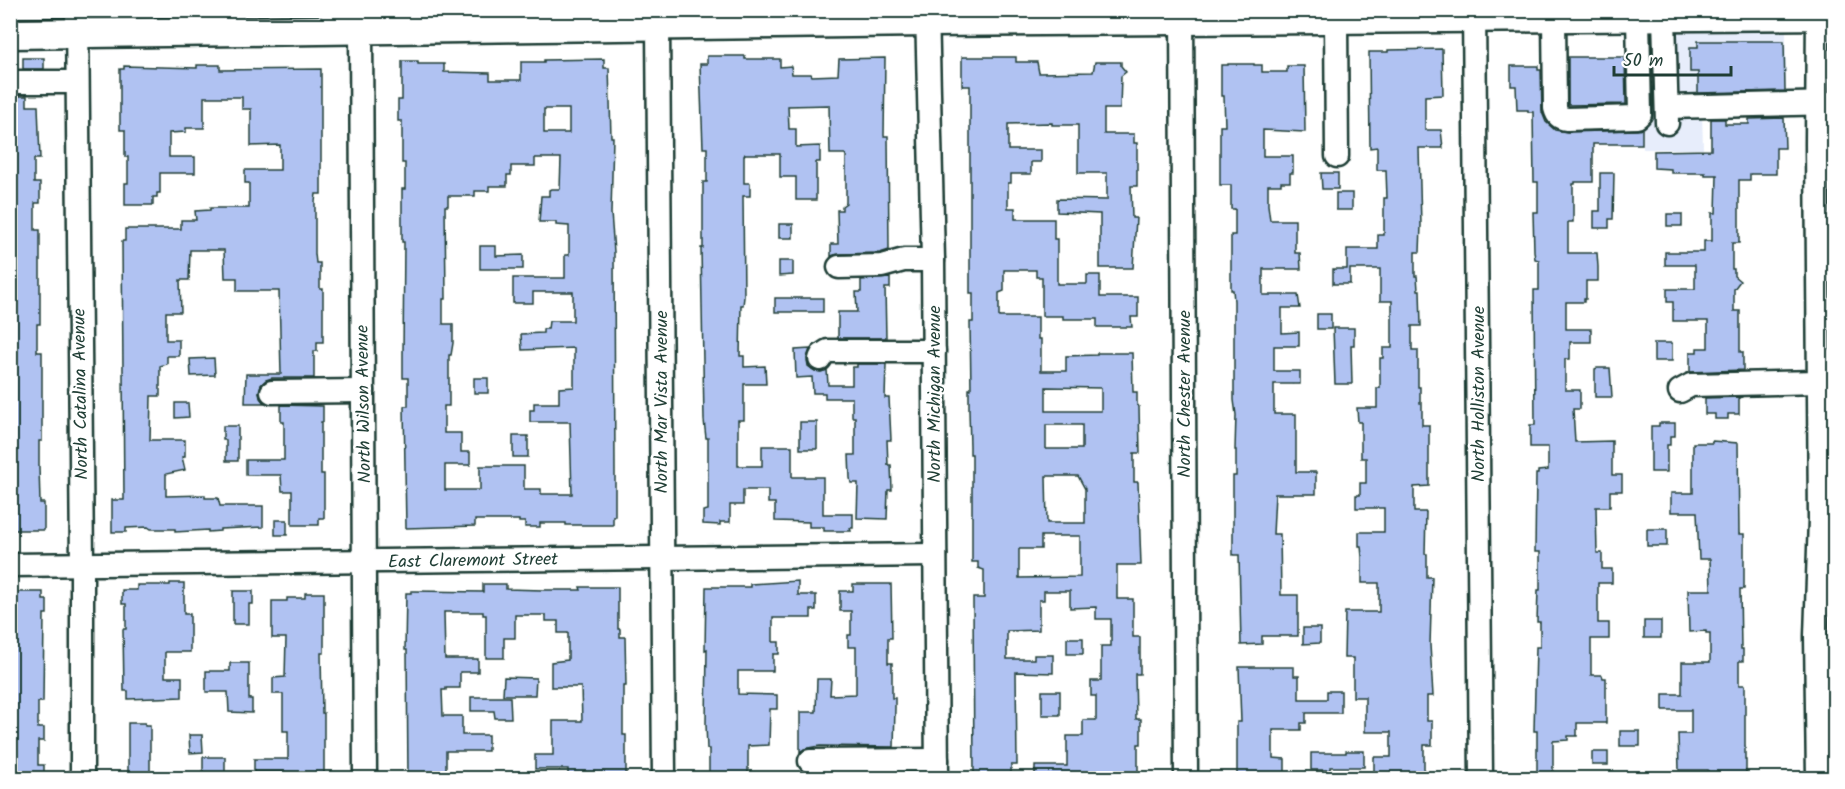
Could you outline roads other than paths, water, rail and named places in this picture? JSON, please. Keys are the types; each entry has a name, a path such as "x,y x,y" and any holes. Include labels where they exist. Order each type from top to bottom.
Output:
{"main road":[{"path":"10,34 77,21 342,23 585,18 658,26 798,18 927,16 1182,16 1336,20 1475,15 1554,18 1824,14"}],"street":[{"path":"1818,778 1825,636 1820,519 1819,382 1826,181 1824,14"},
{"name":"North Holliston Avenue","path":"1475,15 1481,778"},
{"path":"1554,18 1555,108 1557,114 1567,119 1637,117 1640,114 1654,15"},
{"path":"1654,15 1667,115 1826,104"},
{"name":"North Michigan Avenue","path":"927,16 933,260 937,769"},
{"name":"North Chester Avenue","path":"1182,16 1186,778"},
{"path":"1336,20 1337,156"},
{"name":"North Catalina Avenue","path":"77,21 82,778"},
{"name":"North Wilson Avenue","path":"342,23 363,390 365,778"},
{"name":"North Mar Vista Avenue","path":"658,26 664,778"},
{"path":"10,82 77,82"},
{"path":"839,267 882,266 904,260 933,260"},
{"path":"820,360 822,355 828,351 933,351"},
{"path":"1680,391 1691,385 1819,382"},
{"path":"272,392 363,390"},
{"name":"East Claremont Street","path":"10,565 935,555"},
{"path":"810,761 937,769"}]}
